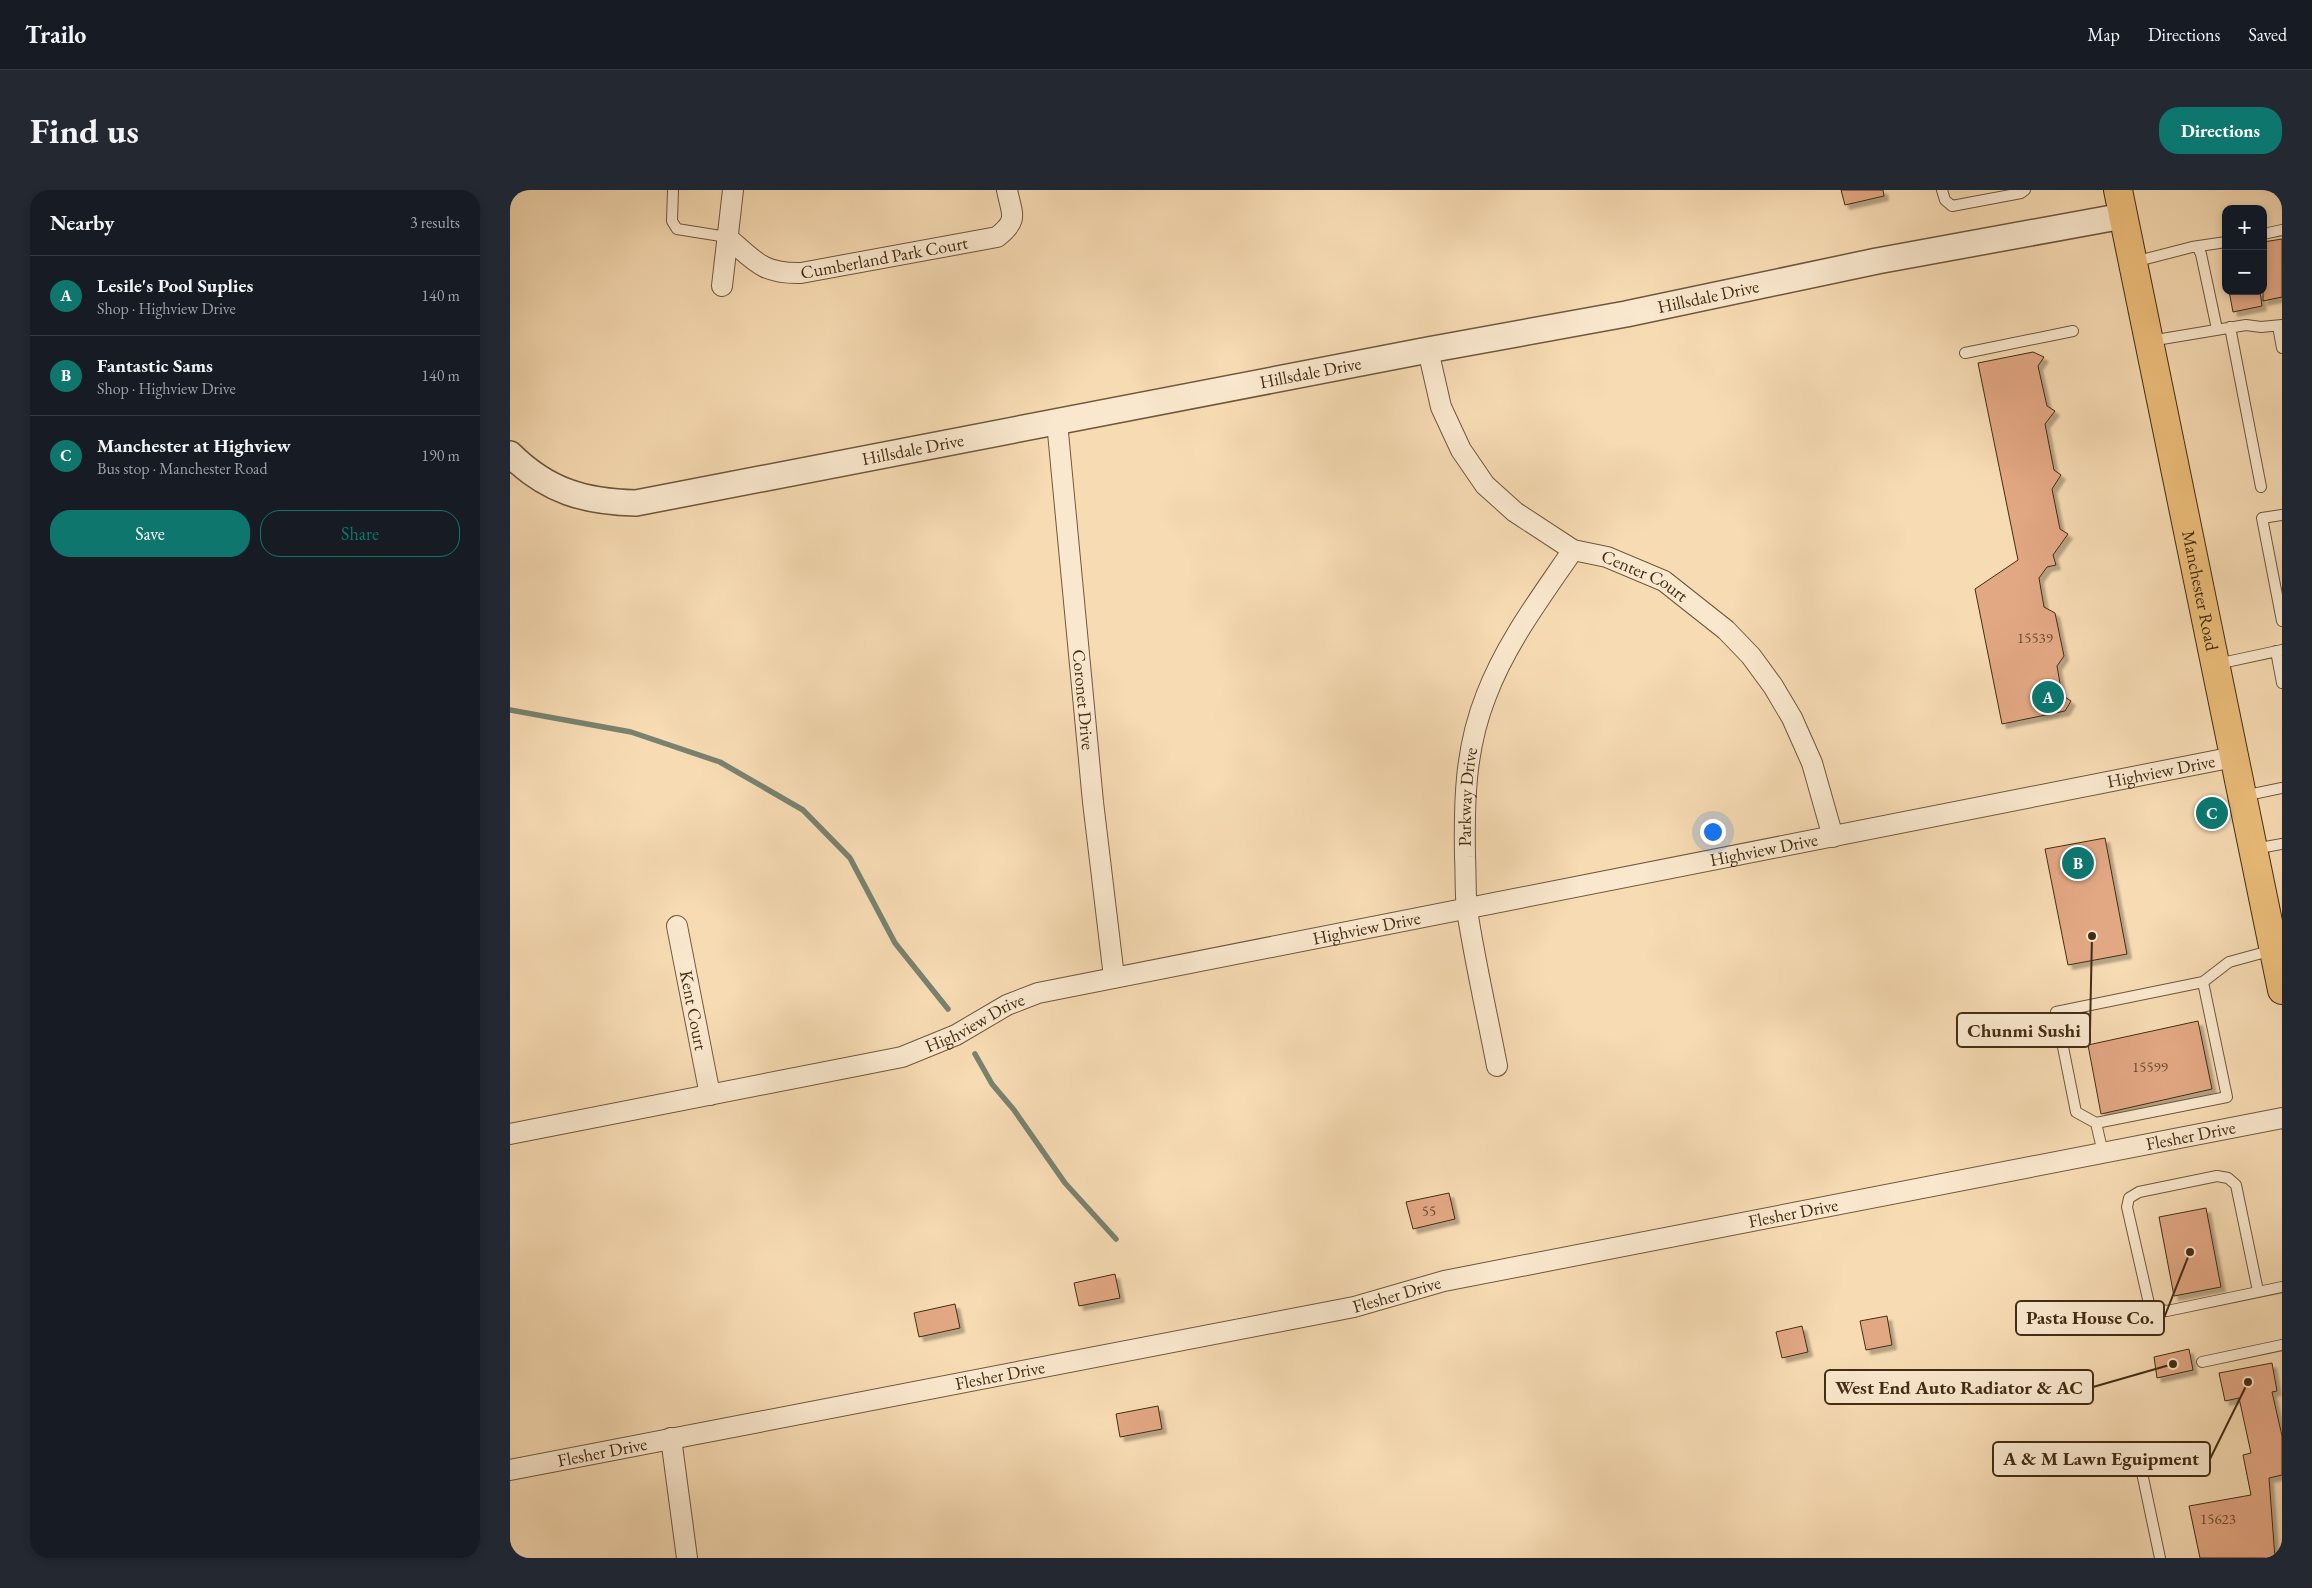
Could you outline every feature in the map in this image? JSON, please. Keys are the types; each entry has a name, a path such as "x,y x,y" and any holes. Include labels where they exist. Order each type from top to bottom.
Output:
{"highway":[{"name":"Manchester Road","path":"2120,203 2282,989"}],"street":[{"path":"722,286 733,190"},
{"name":"Cumberland Park Court","path":"727,237 758,264 779,274 801,273 997,238 1010,227 1012,218 1007,190"},
{"name":"Hillsdale Drive","path":"510,454 524,468 537,477 577,496 606,502 636,502 1428,350 1626,314 1877,261 2120,203"},
{"name":"Center Court","path":"1428,350 1441,407 1461,450 1485,485 1515,512 1573,550 1607,557 1664,581 1719,624 1751,656 1773,686 1792,718 1812,763 1833,837"},
{"name":"Coronet Drive","path":"1057,422 1093,802 1114,977"},
{"name":"Parkway Drive","path":"1497,1066 1467,908 1464,806 1467,767 1474,730 1486,695 1502,660 1520,629 1573,550"},
{"name":"Highview Drive","path":"510,1134 902,1057 956,1036 1006,1005 1038,993 2234,757"},
{"name":"Kent Court","path":"677,926 710,1095"},
{"name":"Flesher Drive","path":"510,1470 1346,1309 1444,1282 2282,1118"},
{"path":"672,1438 687,1558"}],"lane":[{"path":"673,190 672,221 677,229 727,237"},
{"path":"1942,190 1945,200 1952,206 2021,193 2025,190"},
{"path":"2267,233 2282,230"},
{"path":"2133,263 2222,243"},
{"path":"2198,248 2201,254 2217,329"},
{"path":"2149,341 2246,325 2261,328 2280,326 2282,348"},
{"path":"2230,327 2261,487"},
{"path":"1965,353 2073,331"},
{"path":"2282,515 2262,518 2282,621"},
{"path":"2215,665 2279,650 2282,683"},
{"path":"2242,796 2282,788"},
{"path":"2253,849 2282,844"},
{"path":"2203,982 2227,1098 2096,1123 2076,1112 2056,1012 2203,982 2229,962 2274,950"},
{"path":"2096,1123 2103,1153"},
{"path":"2258,1291 2236,1185 2228,1178 2217,1176 2138,1192 2129,1198 2126,1207 2150,1308 2167,1311 2282,1287"},
{"path":"2202,1362 2282,1345"},
{"path":"2160,1558 2141,1468 2145,1458 2171,1452"}],"building":[{"path":"1841,190 1883,190 1884,196 1845,205"},
{"path":"2282,239 2282,297 2263,301 2263,295 2267,295 2267,241"},
{"path":"2230,295 2261,295 2262,306 2233,312"},
{"path":"2033,352 2044,357 2038,366 2047,406 2055,411 2045,424 2054,470 2061,475 2052,489 2060,529 2068,534 2053,555 2056,565 2047,567 2039,578 2044,607 2055,613 2064,656 2057,666 2062,695 2071,701 2065,711 2002,724 1975,589 2018,560 1978,363"},
{"path":"2105,838 2127,954 2068,965 2045,849"},
{"path":"2198,1021 2212,1089 2101,1114 2088,1045"},
{"path":"1449,1193 1455,1219 1413,1229 1406,1202"},
{"path":"2206,1208 2221,1287 2174,1296 2159,1217"},
{"path":"1115,1274 1120,1298 1079,1306 1074,1283"},
{"path":"955,1304 960,1328 919,1337 914,1313"},
{"path":"1887,1316 1892,1345 1866,1350 1860,1321"},
{"path":"1802,1326 1808,1352 1782,1358 1776,1332"},
{"path":"2189,1349 2193,1370 2157,1378 2154,1357"},
{"path":"2272,1363 2277,1391 2272,1392 2282,1436 2282,1475 2269,1478 2275,1558 2200,1558 2189,1506 2251,1495 2243,1455 2251,1453 2239,1398 2225,1401 2219,1373"},
{"path":"1158,1406 1162,1429 1120,1437 1116,1414"}],"waterway":[{"path":"510,710 631,732 720,762 803,810 850,858 895,943 948,1009"},
{"path":"975,1054 992,1084 1014,1110 1065,1183 1116,1239"}],"place":[{"name":"Lesile's Pool Suplies","path":"2048,697"},
{"name":"Manchester at Highview","path":"2212,813"},
{"name":"Fantastic Sams","path":"2078,863"},
{"name":"Chunmi Sushi","path":"2092,936"},
{"name":"Pasta House Co.","path":"2190,1252"},
{"name":"West End Auto Radiator & AC","path":"2173,1364"},
{"name":"A & M Lawn Eguipment","path":"2248,1382"}]}
